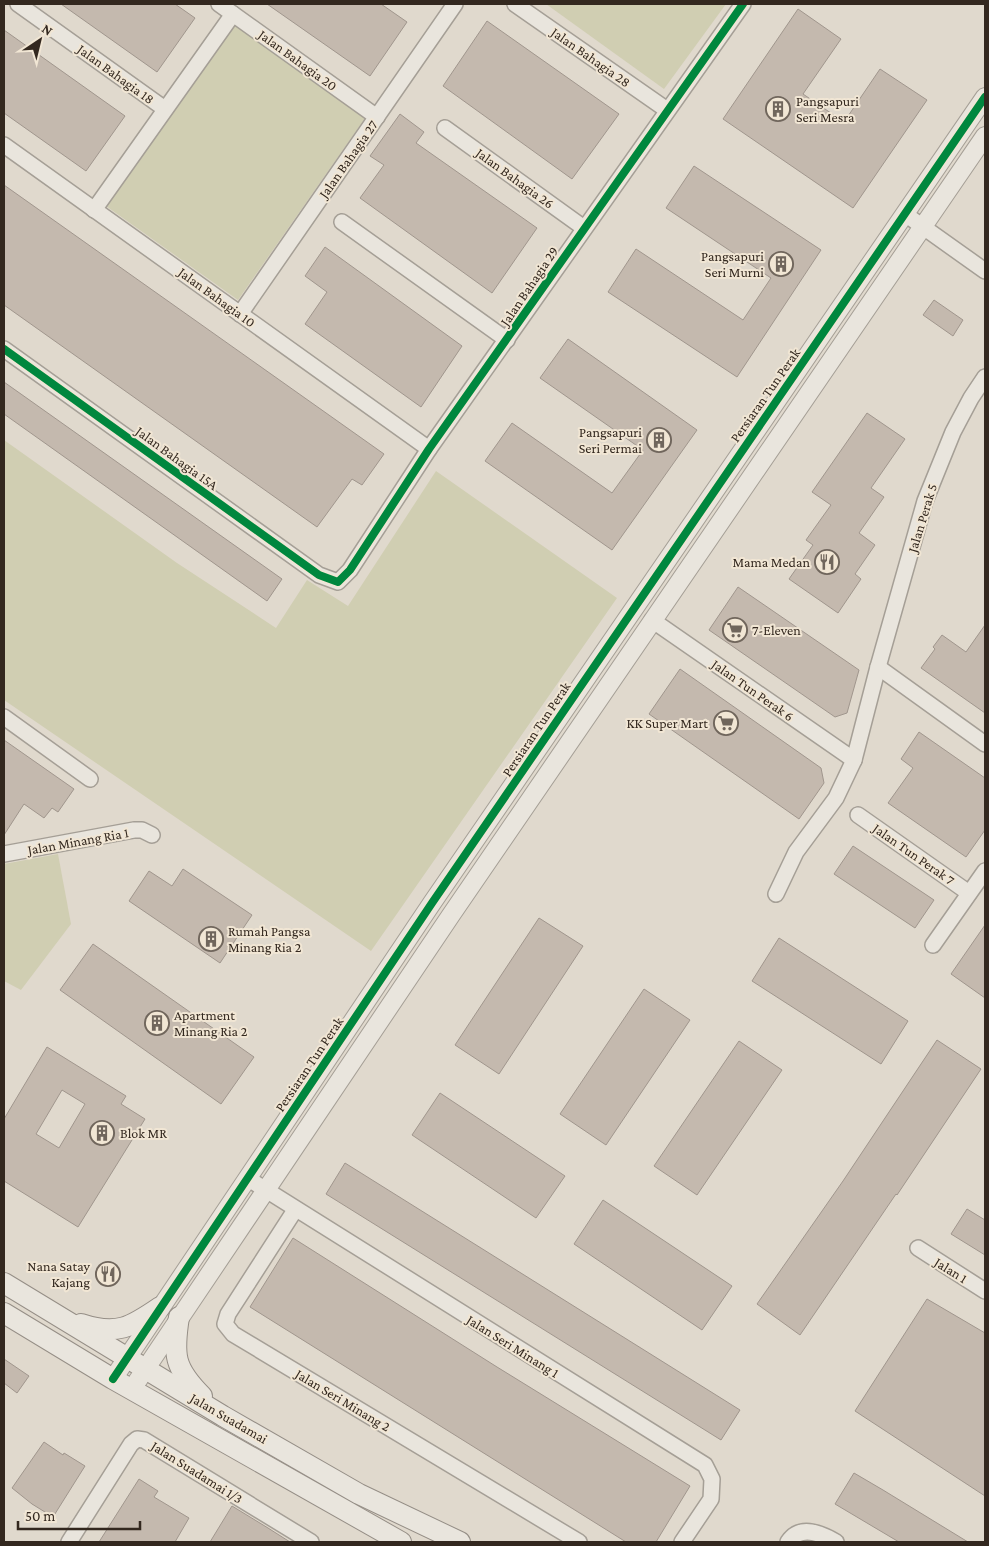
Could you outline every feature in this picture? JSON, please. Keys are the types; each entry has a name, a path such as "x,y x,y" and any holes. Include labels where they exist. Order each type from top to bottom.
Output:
{"main road":[{"name":"Jalan Suadamai","path":"4,1283 223,1416 359,1494 460,1542"},
{"path":"58,1316 92,1327 110,1330 125,1328 137,1323 160,1307"},
{"name":"Jalan Suadamai","path":"4,1313 114,1379 401,1542"},
{"path":"180,1317 175,1343 179,1368 200,1394 223,1416"}],"street":[{"name":"Jalan Bahagia 18","path":"18,4 165,109"},
{"name":"Jalan Bahagia 20","path":"219,4 377,117"},
{"name":"Jalan Bahagia 28","path":"515,4 667,110"},
{"name":"Jalan Bahagia 29","path":"338,582 350,570 429,449 743,4"},
{"name":"Jalan Bahagia 27","path":"240,314 377,117 447,6"},
{"path":"94,210 233,14"},
{"name":"Persiaran Tun Perak","path":"114,1379 160,1307 444,886 985,97"},
{"name":"Jalan Bahagia 26","path":"445,128 584,228"},
{"path":"132,1389 450,915 985,136"},
{"name":"Jalan Bahagia 10","path":"4,146 429,449"},
{"path":"905,214 985,271"},
{"path":"342,222 507,340"},
{"name":"Jalan Bahagia 15A","path":"4,349 319,575 338,582"},
{"name":"Jalan Perak 5","path":"776,894 796,852 836,798 854,760 925,501 952,432 985,377"},
{"name":"Jalan Tun Perak 6","path":"652,620 854,760"},
{"path":"878,667 985,744"},
{"path":"4,717 90,779"},
{"name":"Jalan Tun Perak 7","path":"858,815 969,893"},
{"name":"Jalan Minang Ria 1","path":"4,854 134,830 142,830 152,835"},
{"path":"933,945 985,871"},
{"name":"Jalan Seri Minang 1","path":"247,1178 705,1465 712,1479 711,1499 682,1542"},
{"name":"Jalan Seri Minang 2","path":"296,1210 228,1314 225,1324 233,1334 578,1542"},
{"name":"Jalan 1","path":"918,1248 985,1291"},
{"name":"Jalan Suadamai 1/3","path":"69,1542 131,1444 137,1439 144,1440 311,1542"},
{"path":"788,1542 791,1538 804,1531 821,1533 836,1542"}],"shaded area":[{"path":"546,4 726,4 664,89"},
{"path":"238,19 368,114 238,300 106,206"},
{"path":"4,440 177,563 276,628 307,580 348,606 436,471 617,598 371,951 4,700"},
{"path":"58,854 71,924 21,990 4,981 4,864"}],"building":[{"path":"61,4 175,4 195,18 157,72"},
{"path":"267,4 381,4 407,22 370,76"},
{"name":"Pangsapuri Seri Mesra","path":"798,9 841,39 803,94 844,122 880,69 927,100 853,208 723,119"},
{"path":"487,21 619,114 572,179 443,86"},
{"path":"4,30 125,116 86,171 4,113"},
{"path":"400,114 424,132 416,143 537,228 492,293 360,198 384,165 370,156"},
{"name":"Pangsapuri Seri Murni","path":"694,166 821,250 737,377 608,292 636,249 743,320 771,278 666,208"},
{"path":"4,185 384,454 362,485 352,479 317,527 4,305"},
{"path":"325,247 462,346 421,407 305,324 327,292 305,276"},
{"path":"934,300 963,320 953,336 923,315"},
{"name":"Pangsapuri Seri Permai","path":"568,339 697,430 612,550 485,461 512,423 612,493 643,450 540,378"},
{"path":"4,382 282,579 267,601 4,414"},
{"path":"867,413 905,439 871,488 884,497 859,533 875,545 855,574 861,579 838,613 789,579 813,545 806,540 831,505 812,492"},
{"path":"738,587 859,670 847,713 835,717 709,630"},
{"path":"985,625 985,713 921,668 935,649 933,647 942,635 966,652"},
{"path":"680,669 821,768 824,783 799,819 649,714"},
{"path":"919,732 985,778 985,830 966,857 888,803 913,768 901,759"},
{"path":"4,740 74,789 58,812 52,808 44,818 24,804 4,835"},
{"path":"853,846 934,900 915,928 834,874"},
{"name":"Rumah Pangsa Minang Ria 2","path":"183,869 252,915 220,963 129,901 149,871 172,886"},
{"path":"539,918 583,946 499,1074 455,1045"},
{"path":"985,925 985,998 951,974"},
{"path":"779,938 908,1021 881,1064 752,981"},
{"name":"Apartment Minang Ria 2","path":"93,944 254,1057 221,1104 60,990"},
{"path":"644,989 690,1020 606,1145 560,1114"},
{"path":"937,1040 981,1069 800,1335 757,1304 843,1181"},
{"path":"739,1041 782,1070 697,1195 654,1166"},
{"name":"Blok MR","path":"47,1047 126,1096 121,1104 145,1119 78,1227 4,1181 4,1119","holes":["62,1090 85,1104 59,1148 36,1134"]},
{"path":"440,1093 565,1176 536,1218 412,1135"},
{"path":"345,1163 740,1410 721,1440 326,1194"},
{"path":"603,1200 732,1286 702,1330 574,1244"},
{"path":"967,1209 985,1220 985,1255 951,1234"},
{"path":"293,1238 690,1486 656,1542 626,1542 250,1307"},
{"path":"927,1299 985,1333 985,1496 855,1411"},
{"path":"4,1359 29,1376 17,1393 4,1383"},
{"path":"44,1442 63,1455 64,1453 85,1466 53,1517 32,1504 12,1488"},
{"path":"854,1473 968,1542 899,1542 835,1504"},
{"path":"139,1479 158,1491 154,1497 189,1518 175,1542 99,1542"},
{"path":"232,1506 268,1528 290,1542 210,1542"}],"cycle path":[{"path":"4,349 319,575 338,582 350,570 429,449 743,4"},
{"path":"113,1379 432,903 985,97"}],"place":[{"name":"Pangsapuri Seri Mesra","path":"778,109"},
{"name":"Pangsapuri Seri Murni","path":"781,264"},
{"name":"Pangsapuri Seri Permai","path":"659,440"},
{"name":"Mama Medan","path":"827,562"},
{"name":"7-Eleven","path":"735,630"},
{"name":"KK Super Mart","path":"726,723"},
{"name":"Rumah Pangsa Minang Ria 2","path":"211,939"},
{"name":"Apartment Minang Ria 2","path":"157,1023"},
{"name":"Blok MR","path":"102,1133"},
{"name":"Nana Satay Kajang","path":"108,1274"}]}
